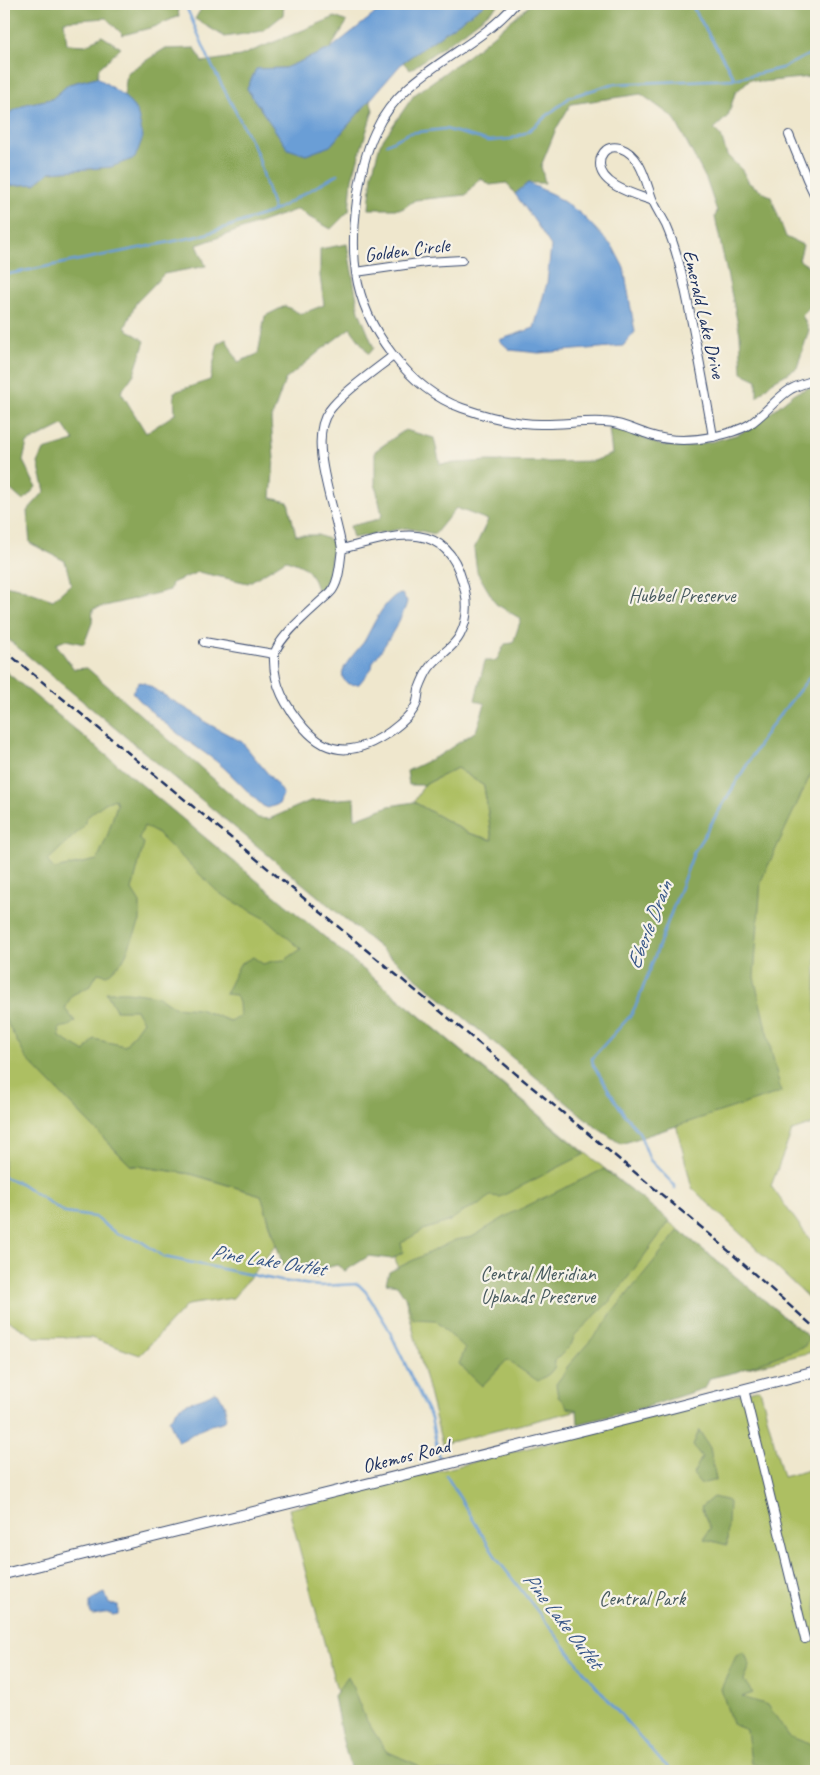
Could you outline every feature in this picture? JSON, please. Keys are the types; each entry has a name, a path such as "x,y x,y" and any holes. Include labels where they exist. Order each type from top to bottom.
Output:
{"street":[{"path":"515,4 500,20 441,61 402,94 385,114 374,133 359,189 355,234 356,272 366,310 393,356 418,382 440,399 501,420 543,424 616,423 664,439 682,440 736,431 750,424 791,390 816,380"},
{"path":"790,135 816,198"},
{"name":"Emerald Lake Drive","path":"653,201 619,188 607,180 600,168 601,156 605,150 618,148 625,150 633,157 646,180 653,201 666,226 687,297 713,436"},
{"name":"Golden Circle","path":"356,272 426,262 462,260"},
{"path":"342,549 395,536 408,534 421,536 438,542 451,556 460,572 466,590 466,609 459,637 432,663 420,688 415,706 402,721 371,744 344,749 328,747 313,738 301,724 279,692 275,678 274,654 286,634 333,590 339,570 342,549 323,470 320,448 322,422 337,402 393,356"},
{"path":"204,642 274,654"},
{"name":"Okemos Road","path":"4,1574 816,1371"},
{"path":"744,1390 805,1639"}],"green space":[{"path":"4,4 177,4 179,16 154,27 123,35 106,18 64,21 67,44 86,45 102,36 121,48 99,68 97,77 69,84 52,99 26,104 4,116"},
{"path":"204,4 284,4 283,15 263,31 225,37 195,19"},
{"path":"485,4 500,4 410,70 403,62"},
{"path":"531,4 816,4 816,91 814,90 811,77 761,82 750,79 735,93 728,116 714,129 721,136 727,155 742,170 749,183 771,197 786,237 803,245 799,260 816,271 816,300 802,315 809,330 797,368 772,382 757,397 757,380 742,373 740,334 715,217 717,211 706,179 674,118 641,94 571,104 556,129 541,166 545,183 528,183 515,194 507,183 490,185 480,178 466,195 415,200 402,209 369,209 372,174 380,144 414,95 469,55"},
{"path":"335,17 347,22 330,49 285,68 256,69 247,89 288,149 330,146 370,100 373,110 352,179 349,211 331,229 298,209 197,245 206,266 164,274 136,303 125,328 145,341 134,374 121,392 146,433 175,414 174,392 210,380 218,343 226,339 238,362 258,354 265,316 285,306 301,314 324,305 320,276 320,249 347,244 359,311 374,348 369,354 350,328 285,380 271,420 274,459 271,498 288,502 296,535 318,535 333,541 329,576 319,595 314,581 305,568 286,560 248,583 198,572 172,583 170,590 93,609 92,623 84,644 66,640 56,644 74,669 87,668 258,818 269,819 310,801 354,798 355,819 389,806 414,802 468,833 492,840 484,786 457,768 424,785 409,785 407,771 440,755 476,731 485,704 475,700 485,661 496,661 505,644 513,643 521,619 496,604 477,572 474,549 488,520 456,508 435,534 406,528 353,538 350,526 379,519 382,515 375,483 375,451 405,430 434,438 440,464 489,461 594,461 612,454 609,429 627,431 660,445 684,447 714,441 739,434 758,423 795,393 816,385 816,763 761,881 754,977 781,1092 621,1144 597,1128 4,636 4,585 19,588 53,600 71,584 65,561 30,543 27,511 45,491 38,463 44,450 74,441 63,425 27,443 23,461 36,487 23,501 4,484 4,186 35,184 50,172 111,167 137,111 124,96 127,73 164,49 195,48 202,62 240,56"},
{"name":"Hubbel Preserve","path":"816,422 816,1123 792,1131 771,1186 808,1237 816,1245 816,1305 692,1188 585,762 536,717"},
{"path":"4,670 585,1154 500,1197 490,1196 481,1204 465,1210 450,1221 423,1230 401,1243 403,1252 392,1259 369,1256 345,1271 337,1265 326,1268 318,1278 283,1266 261,1195 191,1174 130,1165 26,1058 4,1017","holes":["115,799 117,804 107,837 97,860 54,869 47,861 83,827 87,817 105,803","144,826 158,834 219,893 266,919 301,949 285,960 263,964 253,957 240,964 225,994 236,995 239,1003 240,1017 230,1021 199,1009 174,1007 158,996 127,992 106,992 116,1010 136,1010 143,1021 125,1046 94,1039 85,1052 60,1037 59,1028 69,1026 75,1021 65,1009 72,995 90,986 98,973 107,975 123,961 140,921 140,903 132,890 144,843 139,839"]},
{"name":"Central Meridian Uplands Preserve","path":"4,673 816,1343 816,1351 442,1444 331,1005 43,1075 130,1165 191,1174 261,1195 276,1245 233,1298 187,1305 140,1355 91,1338 35,1337 4,1318"},
{"path":"457,768 484,786 492,840 468,833 414,802 424,785"},
{"path":"604,1169 670,1221 611,1300 575,1335 571,1345 555,1361 554,1368 549,1374 538,1381 507,1360 482,1386 459,1364 465,1349 435,1320 413,1319 407,1300 397,1285 386,1283 389,1272 455,1240 472,1237 512,1213"},
{"path":"679,1230 809,1337 805,1346 736,1372 710,1378 705,1388 643,1408 578,1424 577,1410 568,1408 558,1397 556,1384 567,1367 605,1324"},
{"name":"Central Park","path":"760,1389 783,1477 816,1468 816,1771 358,1771 289,1509"},
{"path":"699,1430 710,1448 716,1480 701,1484 693,1474 702,1457 693,1446"},
{"path":"713,1497 729,1501 727,1545 704,1539 710,1528 701,1507"},
{"path":"744,1652 750,1665 744,1681 753,1693 742,1697 768,1705 789,1736 814,1746 816,1744 816,1771 782,1771 751,1763 747,1730 732,1724 721,1689 736,1656"},
{"path":"348,1676 365,1718 386,1751 418,1765 420,1771 351,1771 341,1734 334,1696"}],"water":[{"path":"384,4 485,4 403,62 330,146 306,155 288,149 247,89 256,69 285,68 330,49 372,16"},
{"path":"97,77 124,96 137,111 143,137 135,158 111,167 50,172 35,184 4,186 4,116 26,104 52,99 69,84"},
{"path":"528,183 554,195 581,214 613,247 624,268 635,332 623,346 539,353 510,350 499,340 534,328 547,283 551,246 515,194"},
{"path":"402,594 407,601 402,615 373,662 372,668 359,684 347,683 342,675 346,665 365,640 386,604 396,595"},
{"path":"139,682 144,683 200,717 205,722 242,742 282,791 283,794 279,804 268,808 263,806 216,761 159,718 132,692"},
{"path":"214,1392 218,1393 224,1403 226,1410 225,1421 202,1428 178,1442 169,1420 180,1407"},
{"path":"105,1593 109,1604 118,1605 118,1614 92,1615 90,1602"}],"waterway":[{"path":"185,4 212,66 257,153 274,211"},
{"path":"691,4 735,79"},
{"path":"387,144 409,133 445,129 489,141 511,139 527,132 570,97 612,84 735,79 782,68 816,51"},
{"path":"4,275 200,236 274,211 338,174"},
{"name":"Eberle Drain","path":"675,1189 675,1186 650,1160 639,1132 624,1114 593,1065 592,1058 631,1015 638,1001 694,852 768,730 816,669"},
{"name":"Pine Lake Outlet","path":"4,1177 20,1183 65,1213 95,1217 117,1234 139,1240 164,1257 281,1281 320,1286 358,1284 366,1292 387,1326 431,1418 439,1457"},
{"name":"Pine Lake Outlet","path":"446,1475 497,1559 590,1679 661,1761 673,1771"}],"railway":[{"path":"4,650 713,1237 816,1329"}]}
